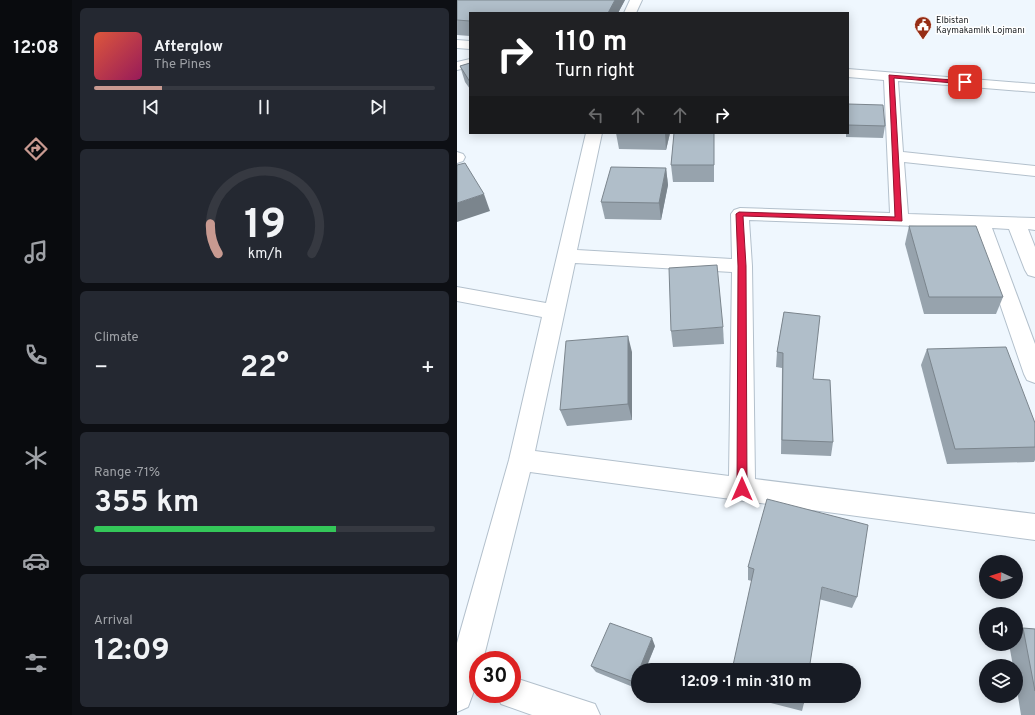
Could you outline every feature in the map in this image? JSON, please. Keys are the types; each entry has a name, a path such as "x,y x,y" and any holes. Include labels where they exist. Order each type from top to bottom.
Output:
{"street":[{"path":"630,12 636,0"},
{"path":"457,44 469,45"},
{"path":"457,66 469,63"},
{"path":"849,73 1035,88"},
{"path":"891,76 899,219"},
{"path":"464,683 521,460 595,134"},
{"path":"896,156 1035,171"},
{"path":"742,489 742,266 739,214 1035,224"},
{"path":"981,222 1035,374"},
{"path":"1015,223 1035,270"},
{"path":"567,256 742,266"},
{"path":"457,294 554,312"},
{"path":"521,460 1035,527"},
{"path":"521,696 585,715"}],"building":[{"path":"457,0 615,0 609,12 469,12 469,21 457,20"},
{"path":"469,63 469,80 460,66"},
{"path":"849,104 883,105 885,126 849,125"},
{"path":"674,134 714,134 714,165 671,165"},
{"path":"465,163 484,194 457,203 457,165"},
{"path":"611,167 666,168 659,203 601,202"},
{"path":"909,226 976,226 1003,297 929,297"},
{"path":"717,265 723,327 671,331 669,268"},
{"path":"784,312 820,316 813,379 830,380 833,442 782,440 783,353 777,352"},
{"path":"628,336 628,404 560,410 566,341"},
{"path":"1006,347 1035,423 1035,447 955,449 927,349"},
{"path":"767,499 868,525 857,597 822,587 810,663 734,663 754,569 748,567"},
{"path":"610,623 652,638 642,663 631,663 631,681 591,666"},
{"path":"1023,628 1035,629 1035,691"}],"place":[{"name":"Elbistan Kaymakamlık Lojmanı","path":"923,40"}],"route":[{"path":"742,489 742,266 739,214 899,219 891,76 965,82"}]}
